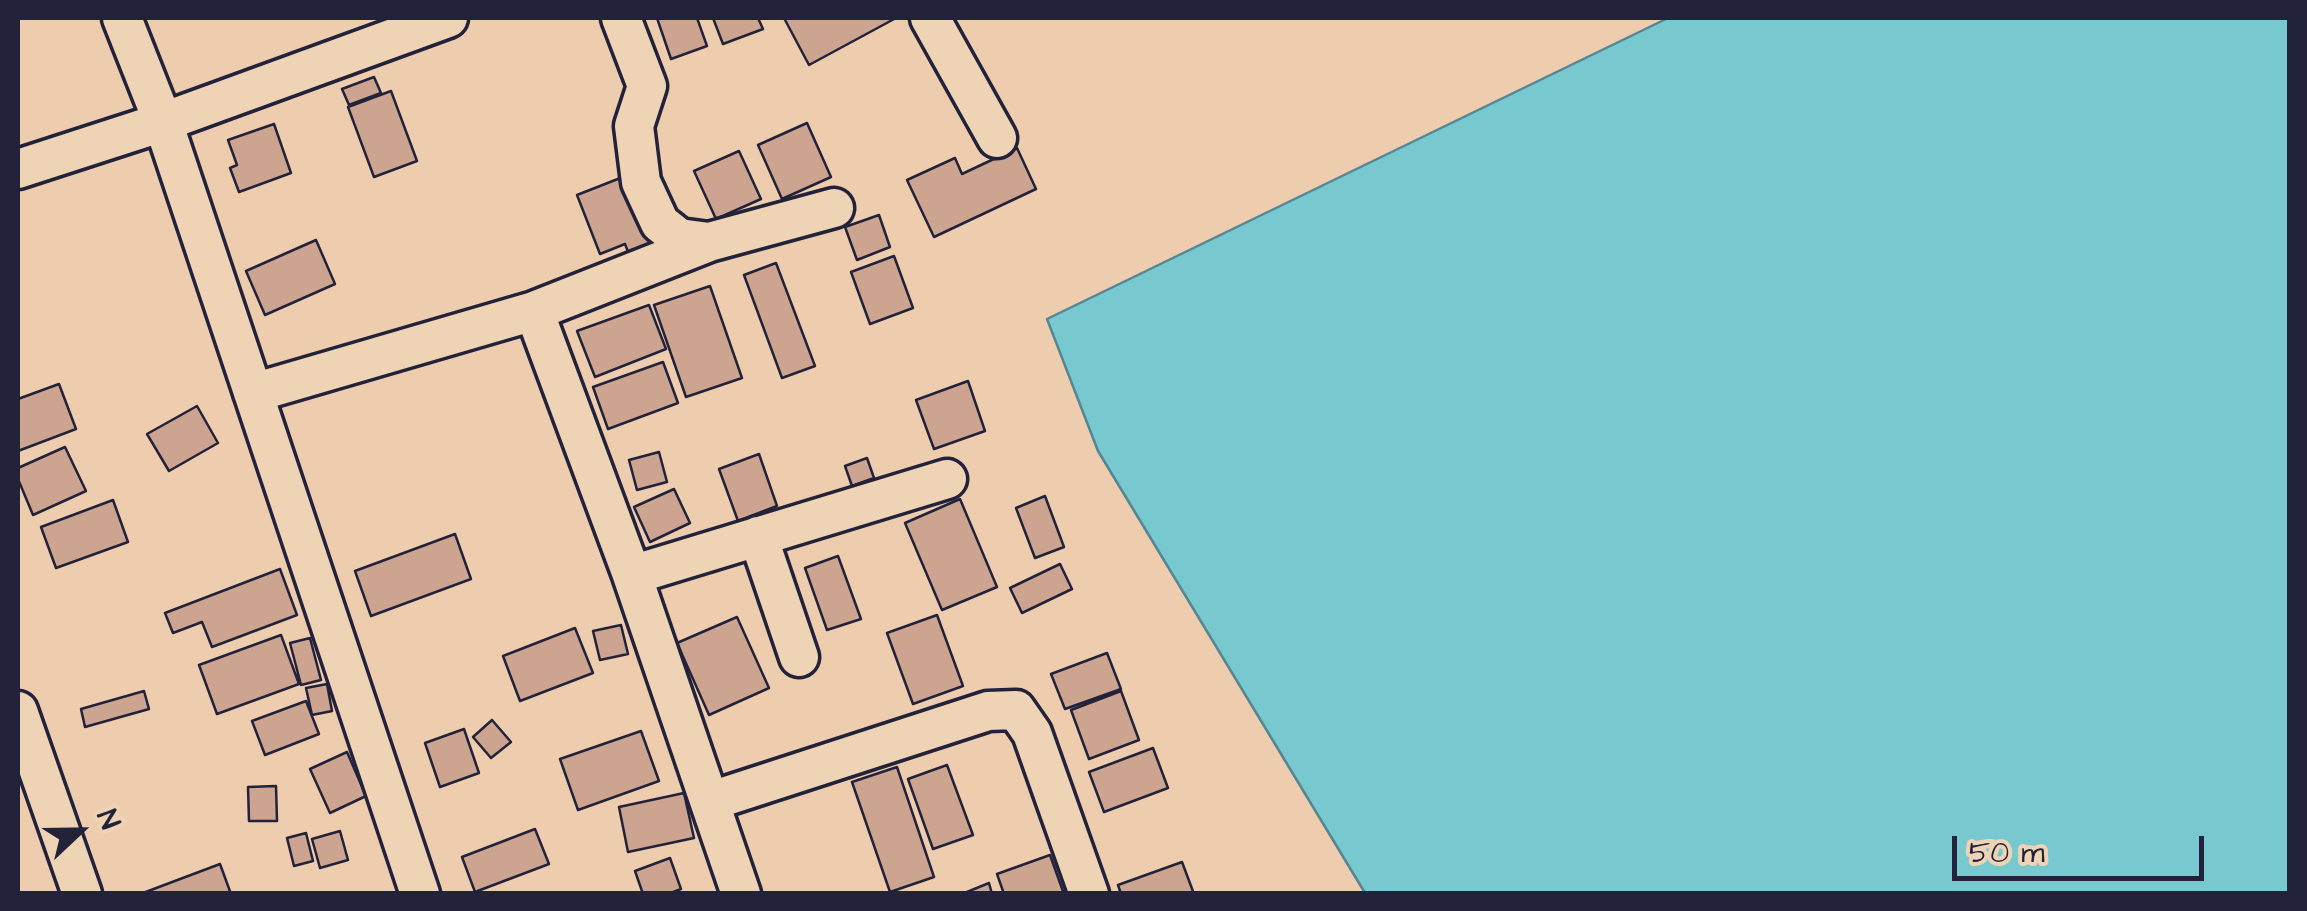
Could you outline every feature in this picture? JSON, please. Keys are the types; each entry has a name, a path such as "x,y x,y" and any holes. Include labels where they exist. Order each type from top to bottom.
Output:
{"street":[{"path":"122,18 164,122 420,894"},
{"path":"18,168 164,122 448,18"},
{"path":"621,18 647,86 634,126 642,182 660,223 679,238 709,242"},
{"path":"930,18 997,138"},
{"path":"252,393 534,310 709,242 834,208"},
{"path":"534,310 632,575 741,894"},
{"path":"632,575 947,479"},
{"path":"758,536 799,656"},
{"path":"711,802 988,710 1016,710 1032,733 1090,894"},
{"path":"18,711 82,894"}],"water":[{"path":"1668,18 2289,18 2289,893 1365,893 1098,451 1047,319"}],"building":[{"path":"657,18 697,18 707,46 671,59"},
{"path":"713,18 758,18 763,29 723,44"},
{"path":"784,18 896,18 809,65"},
{"path":"374,77 381,93 349,105 342,89"},
{"path":"391,91 417,161 374,177 348,107"},
{"path":"807,123 831,177 782,199 758,145"},
{"path":"274,124 291,173 239,192 230,168 237,165 228,140"},
{"path":"1017,148 1036,189 934,237 907,180 955,158 962,174"},
{"path":"739,151 761,199 716,219 694,171"},
{"path":"628,175 658,252 632,262 625,244 600,254 577,195"},
{"path":"879,215 890,247 857,260 845,227"},
{"path":"316,240 335,284 265,315 246,271"},
{"path":"894,256 913,308 870,324 851,272"},
{"path":"776,263 815,366 782,378 744,275"},
{"path":"710,286 742,378 686,397 654,305"},
{"path":"649,305 666,349 595,377 577,331"},
{"path":"663,362 678,403 608,429 593,387"},
{"path":"968,381 985,431 934,449 916,400"},
{"path":"59,384 76,429 18,451 18,399"},
{"path":"197,406 218,443 169,471 147,434"},
{"path":"65,447 86,491 33,515 18,479 18,468"},
{"path":"659,452 667,482 637,490 629,460"},
{"path":"759,454 777,506 738,521 719,469"},
{"path":"867,458 874,478 852,486 845,466"},
{"path":"674,489 690,523 650,542 634,507"},
{"path":"1045,496 1064,547 1035,558 1016,508"},
{"path":"960,499 997,587 942,610 905,523"},
{"path":"113,500 128,542 56,568 41,527"},
{"path":"455,534 471,579 371,616 355,571"},
{"path":"838,556 861,619 827,630 805,568"},
{"path":"1060,564 1072,589 1022,613 1010,588"},
{"path":"280,569 297,615 212,647 202,622 173,633 165,613"},
{"path":"937,615 963,686 913,704 887,633"},
{"path":"737,617 769,688 709,715 677,643"},
{"path":"621,625 628,654 600,660 593,631"},
{"path":"575,628 593,673 520,701 503,656"},
{"path":"281,635 299,684 217,714 199,665"},
{"path":"310,638 321,680 301,685 290,643"},
{"path":"1107,653 1121,689 1065,709 1051,674"},
{"path":"327,684 332,711 312,715 306,688"},
{"path":"144,691 149,709 85,727 81,709"},
{"path":"1121,691 1139,740 1089,759 1071,710"},
{"path":"306,701 319,734 265,755 252,721"},
{"path":"492,720 511,742 491,758 473,737"},
{"path":"464,729 479,773 440,787 425,743"},
{"path":"641,731 659,781 578,810 560,759"},
{"path":"1153,748 1168,788 1104,812 1089,772"},
{"path":"347,752 366,796 330,813 310,769"},
{"path":"947,765 973,835 933,849 908,779"},
{"path":"897,767 934,877 890,892 852,782"},
{"path":"276,786 277,821 249,821 248,787"},
{"path":"684,793 694,838 628,852 619,807"},
{"path":"535,829 549,864 475,892 462,857"},
{"path":"340,831 348,860 320,868 312,839"},
{"path":"306,833 313,861 294,866 287,838"},
{"path":"1050,855 1064,894 1004,894 997,874"},
{"path":"670,858 681,889 668,894 643,894 635,871"},
{"path":"1182,862 1194,894 1121,894 1118,885"},
{"path":"220,864 231,894 143,894 143,893"},
{"path":"989,883 992,894 962,894"}]}
